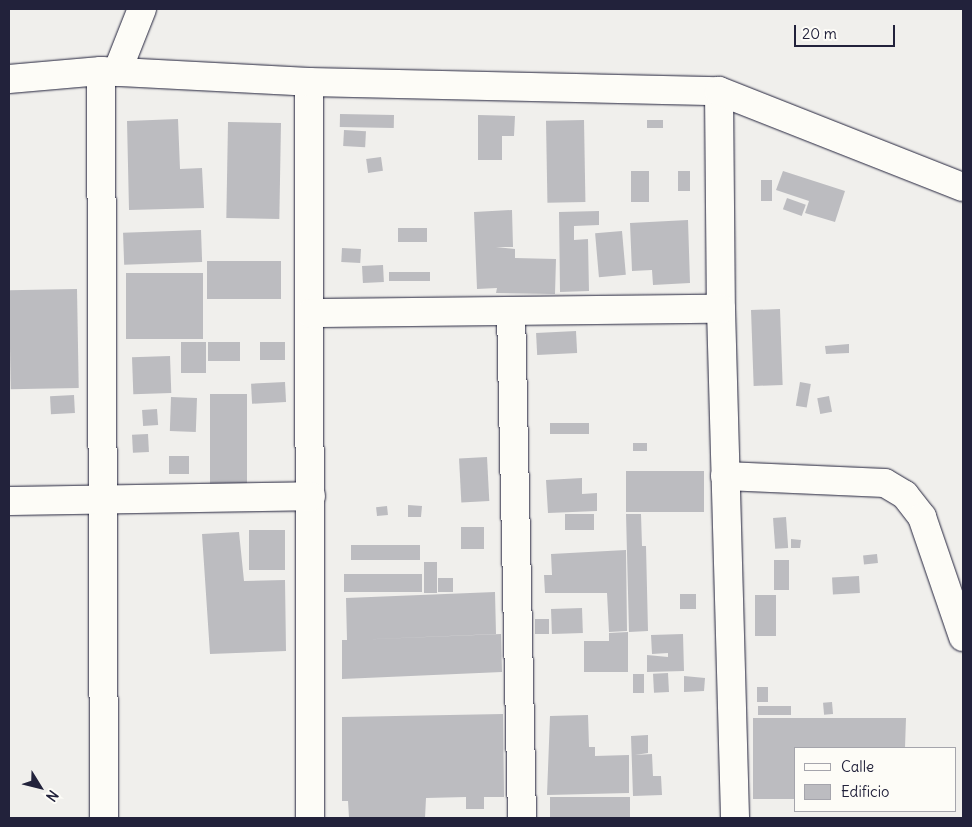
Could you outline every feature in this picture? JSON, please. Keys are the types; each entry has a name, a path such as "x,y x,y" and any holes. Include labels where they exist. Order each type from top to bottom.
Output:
{"street":[{"path":"104,818 104,501 109,71 142,9"},
{"path":"9,79 109,71 309,82 719,92 963,187"},
{"path":"309,82 311,313 310,818"},
{"path":"719,92 720,309 735,818"},
{"path":"311,313 720,309"},
{"path":"512,311 522,818"},
{"path":"726,476 885,483 905,495 922,517 963,637"},
{"path":"9,501 104,501 311,496"}],"building":[{"path":"340,114 394,115 394,128 340,127"},
{"path":"478,115 515,116 514,136 502,136 502,160 478,160"},
{"path":"178,119 180,169 202,168 204,208 129,210 127,121"},
{"path":"584,120 585,202 547,203 546,121"},
{"path":"647,120 663,120 663,128 647,128"},
{"path":"228,122 281,123 279,219 226,218"},
{"path":"344,130 366,131 365,147 343,146"},
{"path":"381,157 383,171 368,173 366,159"},
{"path":"631,171 649,171 649,202 631,202"},
{"path":"678,171 690,171 690,191 678,191"},
{"path":"783,171 845,191 835,222 805,213 809,201 776,190"},
{"path":"761,180 772,180 772,201 761,201"},
{"path":"787,198 806,205 802,216 783,209"},
{"path":"512,210 513,247 496,247 515,249 515,258 556,259 555,294 496,293 497,288 477,289 474,212"},
{"path":"599,211 599,225 574,226 574,240 588,239 589,291 560,292 559,212"},
{"path":"688,220 690,283 653,285 652,270 632,271 630,223"},
{"path":"398,228 427,228 427,242 398,242"},
{"path":"201,230 202,262 124,265 123,233"},
{"path":"622,231 626,275 599,277 595,233"},
{"path":"342,248 361,249 360,263 341,262"},
{"path":"207,261 281,261 281,299 207,299"},
{"path":"383,265 384,282 363,283 362,266"},
{"path":"389,272 430,272 430,281 389,281"},
{"path":"126,273 203,273 203,339 126,339"},
{"path":"77,289 79,388 11,389 9,290"},
{"path":"780,309 783,385 754,386 751,310"},
{"path":"576,331 577,353 537,355 536,333"},
{"path":"181,342 206,342 206,373 181,373"},
{"path":"208,342 240,342 240,361 208,361"},
{"path":"260,342 285,342 285,360 260,360"},
{"path":"849,344 849,353 826,354 825,346"},
{"path":"170,356 171,393 133,394 132,357"},
{"path":"285,382 286,402 252,404 251,384"},
{"path":"800,382 811,384 807,408 796,406"},
{"path":"210,394 247,394 247,484 210,484"},
{"path":"74,395 75,413 51,414 50,396"},
{"path":"829,396 832,412 820,414 817,398"},
{"path":"171,397 197,398 196,432 170,431"},
{"path":"157,409 158,425 143,426 142,410"},
{"path":"550,423 589,423 589,434 550,434"},
{"path":"148,434 149,452 133,453 132,435"},
{"path":"633,443 647,443 647,451 633,451"},
{"path":"169,456 189,456 189,474 169,474"},
{"path":"487,457 489,501 461,502 459,458"},
{"path":"626,471 704,471 704,512 626,512"},
{"path":"582,478 582,494 597,493 597,511 548,513 546,480"},
{"path":"408,505 422,506 421,517 408,517"},
{"path":"387,506 388,515 377,516 376,507"},
{"path":"565,514 594,514 594,530 565,530"},
{"path":"626,514 641,514 642,546 646,546 648,631 629,632"},
{"path":"786,517 788,548 775,549 773,518"},
{"path":"461,527 484,527 484,549 461,549"},
{"path":"249,530 285,530 285,570 249,570"},
{"path":"239,532 244,581 285,580 286,651 210,654 202,534"},
{"path":"791,539 801,540 800,548 791,548"},
{"path":"351,545 420,545 420,560 351,560"},
{"path":"626,550 627,631 609,632 607,593 545,593 544,575 552,575 551,554"},
{"path":"877,554 878,563 864,564 863,555"},
{"path":"774,560 789,560 789,590 774,590"},
{"path":"424,562 437,562 437,593 424,593"},
{"path":"344,574 422,574 422,592 344,592"},
{"path":"859,576 860,593 833,594 832,577"},
{"path":"438,578 453,578 453,592 438,592"},
{"path":"495,592 496,634 352,640 501,634 502,672 342,679 342,640 347,640 346,598"},
{"path":"680,594 696,594 696,609 680,609"},
{"path":"755,595 776,595 776,636 755,636"},
{"path":"582,608 583,633 552,634 551,609"},
{"path":"535,619 549,619 549,634 535,634"},
{"path":"628,632 628,672 584,672 584,641 609,641 609,633"},
{"path":"683,634 684,671 647,672 647,655 668,657 668,653 652,654 651,635"},
{"path":"668,673 669,692 654,693 653,674"},
{"path":"633,674 644,674 644,693 633,693"},
{"path":"684,676 705,678 704,691 684,692"},
{"path":"757,687 768,687 768,702 757,702"},
{"path":"832,702 833,714 824,715 823,703"},
{"path":"758,706 791,706 791,715 758,715"},
{"path":"503,714 504,797 484,797 484,809 466,809 466,797 426,798 425,818 349,818 348,801 342,801 342,717"},
{"path":"588,715 589,747 595,747 595,756 629,755 629,793 547,795 550,716"},
{"path":"753,718 906,718 905,747 794,747 794,799 753,799"},
{"path":"648,735 648,753 635,755 652,754 653,776 661,776 662,795 633,796 631,736"},
{"path":"550,797 630,797 630,818 550,818"}]}
